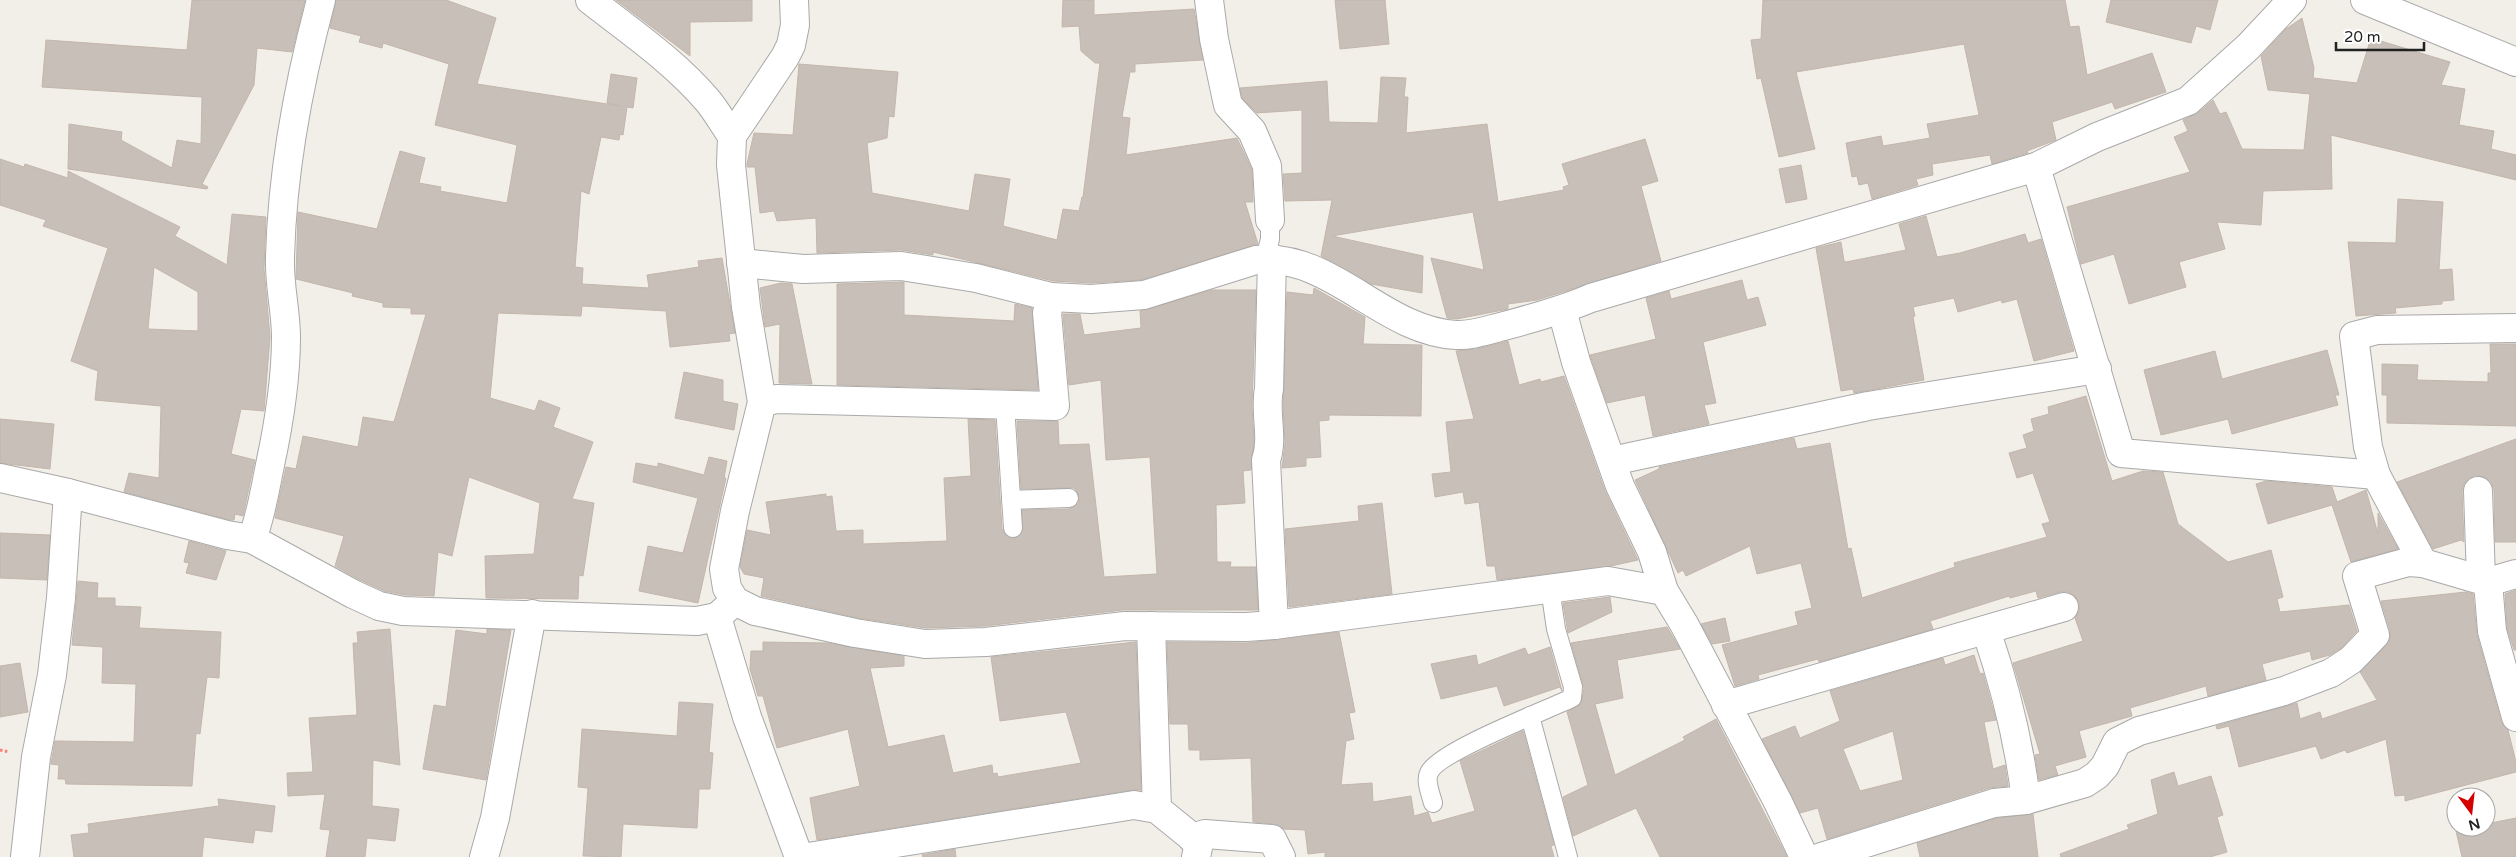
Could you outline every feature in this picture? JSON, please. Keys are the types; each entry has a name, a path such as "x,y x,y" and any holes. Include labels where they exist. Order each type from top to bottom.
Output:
{"street":[{"path":"252,538 268,477 282,406 286,318 280,281 281,237 299,90 321,0"},
{"path":"590,0 659,53 709,102 732,136"},
{"path":"794,0 795,25 791,45 732,136 731,165 741,264 762,402 735,511 724,570 727,588 726,609 747,717 799,857"},
{"path":"1210,0 1214,39 1228,105 1252,131 1267,166 1270,220"},
{"path":"741,264 803,270 901,266 976,278 1051,297 1091,299 1144,295 1269,258 1312,268 1420,328 1456,335 1473,334 1562,310 1591,298 2036,167 2097,137 2188,101 2248,46 2292,0"},
{"path":"2365,0 2516,62"},
{"path":"2486,50 2516,48"},
{"path":"2036,167 2121,453 2376,475"},
{"path":"1269,258 1269,389 1267,399 1269,451 1266,460 1274,625"},
{"path":"762,402 777,399 1055,406 1047,313 1051,297"},
{"path":"1562,310 1576,362 1620,486 1652,552 1664,591 1684,624 1778,802 1804,857"},
{"path":"2423,563 2376,475 2368,446 2354,336 2377,330 2516,328"},
{"path":"1612,462 1868,406 2097,369"},
{"path":"0,478 68,493 227,535 252,538 380,606 428,613 532,614 697,622 726,609 755,611 855,632 926,644 986,642 1125,626 1246,628 1608,581 1664,591"},
{"path":"2478,490 2484,580 2492,631 2516,717"},
{"path":"24,857 36,757 52,675 61,598 68,493"},
{"path":"1821,857 1994,803 2026,800 2085,782 2097,775 2105,766 2118,742 2139,731 2284,691 2331,673 2351,660 2375,635 2358,576 2408,562 2423,563 2484,580 2516,574"},
{"path":"1726,705 2064,607"},
{"path":"484,857 495,818 532,614"},
{"path":"1151,626 1157,809"},
{"path":"1986,630 2012,711 2026,800"},
{"path":"808,857 1134,805 1157,809 1194,847 1206,834 1272,839 1281,857"}],"lane":[{"path":"1269,258 1270,220"},
{"path":"1005,405 1013,528"},
{"path":"1012,500 1068,498"},
{"path":"1433,803 1428,780 1429,772 1442,759 1486,735 1572,698 1574,692 1556,629 1550,588"},
{"path":"1530,716 1568,857"}],"building":[{"path":"192,0 305,0 292,52 257,48 254,85 202,184 208,187 207,189 68,169 69,124 122,132 121,140 172,168 177,140 201,144 202,97 42,87 46,40 187,50"},
{"path":"336,0 446,0 496,18 477,84 620,106 607,103 611,74 637,78 633,108 627,107 623,135 620,134 619,140 601,137 589,194 581,191 575,267 583,268 582,284 649,288 647,275 699,267 698,261 722,258 735,333 729,334 730,341 670,347 666,311 582,306 581,316 498,313 490,398 535,411 539,400 560,408 553,427 593,442 572,499 594,503 583,576 579,575 578,599 486,598 485,556 534,554 540,503 469,477 452,556 438,552 434,596 405,595 384,591 360,580 335,566 344,536 275,518 286,467 296,469 303,436 358,447 363,417 394,422 426,314 411,314 411,308 383,307 383,303 352,296 353,293 296,279 298,212 377,229 400,151 425,158 419,183 441,187 440,191 507,203 517,145 435,125 449,64 383,43 382,48 359,42 361,36 330,28"},
{"path":"616,0 752,0 752,21 690,22 690,56"},
{"path":"1063,0 1094,0 1094,15 1194,9 1203,60 1135,64 1135,72 1130,72 1122,117 1130,118 1126,155 1237,138 1252,170 1253,202 1245,202 1258,244 1141,280 1091,283 1053,281 933,252 933,255 901,250 817,253 816,218 777,221 774,211 760,213 755,167 747,167 754,133 793,135 799,64 898,72 894,117 889,116 887,138 867,143 872,193 969,211 975,174 1010,179 1003,226 1057,240 1063,209 1079,211 1083,197 1100,63 1095,63 1081,51 1079,26 1062,27"},
{"path":"1335,0 1385,0 1389,44 1340,49"},
{"path":"1763,0 2065,0 2070,27 2079,26 2087,75 2152,53 2166,92 2115,109 2112,102 2052,122 2056,140 2027,151 2028,153 1992,164 1990,155 1932,164 1933,175 1916,179 1918,185 1872,199 1868,183 1859,185 1857,176 1852,177 1846,143 1881,136 1883,146 1930,138 1927,124 1979,115 1964,44 1796,72 1815,149 1779,157 1761,78 1757,79 1751,40 1761,39"},
{"path":"2111,0 2218,0 2210,30 2196,26 2191,43 2106,22"},
{"path":"2302,18 2314,68 2313,78 2357,83 2371,38 2450,62 2441,85 2465,89 2459,125 2494,131 2491,149 2516,155 2516,180 2331,135 2332,189 2263,191 2261,225 2217,222 2225,249 2179,262 2186,287 2129,304 2114,254 2081,264 2067,207 2190,172 2174,137 2188,131 2183,120 2198,113 2213,100 2220,114 2226,112 2242,149 2304,150 2310,94 2268,90 2261,56 2286,29"},
{"path":"1381,77 1406,78 1404,97 1408,97 1406,133 1487,124 1498,202 1564,190 1563,187 1569,185 1562,164 1645,139 1658,181 1641,186 1661,261 1537,300 1508,304 1508,309 1457,319 1447,318 1431,258 1484,270 1473,212 1332,236 1423,256 1422,293 1371,284 1321,256 1332,200 1285,201 1283,174 1302,173 1302,110 1257,113 1242,98 1240,88 1327,81 1329,122 1378,123"},
{"path":"0,159 24,167 25,164 68,178 68,171 180,227 175,236 227,265 232,214 266,217 264,269 270,337 264,411 241,409 231,454 255,460 243,516 235,514 234,520 230,520 124,492 129,473 159,478 161,406 95,400 98,371 71,361 108,248 43,226 46,220 0,205","holes":["154,267 198,292 198,331 148,329"]},
{"path":"1801,165 1807,199 1786,203 1779,169"},
{"path":"2398,199 2443,202 2439,270 2452,269 2454,300 2442,301 2442,304 2395,308 2396,313 2356,316 2348,242 2396,243"},
{"path":"1926,216 1937,257 1960,253 2025,234 2028,243 2041,239 2074,351 2034,361 2017,299 2002,303 2001,300 1958,312 1954,298 1913,307 1924,380 1854,393 1853,389 1841,391 1816,248 1841,242 1844,261 1846,262 1906,250 1899,224"},
{"path":"1742,280 1747,300 1758,297 1766,325 1703,342 1716,403 1704,405 1709,424 1653,436 1645,395 1607,403 1590,355 1656,339 1646,298 1669,291 1671,299"},
{"path":"904,282 904,315 1014,321 1015,304 1032,308 1038,390 837,385 837,284"},
{"path":"781,283 792,284 812,384 779,383 780,324 765,327 760,288"},
{"path":"1314,288 1365,317 1363,344 1422,345 1421,416 1329,415 1329,420 1319,421 1321,457 1306,458 1306,466 1282,468 1285,443 1283,406 1287,292 1313,295"},
{"path":"1212,290 1256,290 1252,406 1254,442 1251,470 1243,471 1245,503 1216,505 1217,562 1231,562 1230,567 1256,567 1258,610 1123,610 985,626 926,628 858,618 761,596 764,578 744,574 740,567 747,530 771,535 766,502 826,494 826,497 832,496 836,531 863,530 863,544 947,541 944,478 971,476 968,419 995,420 1002,529 1008,537 1014,539 1022,533 1022,510 1069,509 1079,503 1078,493 1074,488 1021,489 1017,421 1058,421 1059,445 1089,444 1104,577 1157,574 1150,457 1106,460 1101,380 1069,385 1063,314 1080,314 1084,335 1141,328 1140,311"},
{"path":"1508,341 1519,385 1540,379 1541,382 1564,376 1605,491 1638,560 1611,566 1497,580 1495,566 1487,566 1479,502 1465,504 1463,492 1435,497 1432,474 1451,472 1446,422 1474,419 1456,351 1477,349"},
{"path":"2490,344 2516,344 2516,426 2387,423 2387,395 2382,395 2382,364 2418,365 2417,380 2488,382 2488,373 2491,373"},
{"path":"2327,350 2339,395 2335,395 2338,405 2232,434 2228,419 2161,435 2144,370 2215,351 2222,379"},
{"path":"684,372 723,380 723,401 738,404 734,430 675,418"},
{"path":"2086,396 2112,481 2143,471 2163,472 2178,524 2228,562 2271,550 2283,597 2277,599 2280,612 2349,605 2357,631 2341,648 2330,655 2312,660 2310,651 2262,664 2266,680 2208,696 2206,686 2130,708 2132,716 2079,731 2086,757 2055,766 2058,775 2039,780 2035,755 2040,754 2013,663 2083,641 2075,618 2079,611 2079,603 2074,595 2068,592 2060,592 2038,598 2036,591 2010,598 2009,596 1930,621 1933,629 1819,662 1818,659 1758,675 1759,679 1735,686 1722,645 1798,625 1795,612 1812,608 1801,563 1757,574 1750,546 1686,576 1683,570 1678,573 1635,480 1659,469 1659,467 1794,438 1797,449 1830,443 1848,549 1851,548 1862,598 1955,567 1954,563 2047,537 2042,524 2050,522 2033,473 2017,478 2009,453 2027,448 2023,435 2034,431 2031,419 2049,414 2048,407"},
{"path":"0,419 54,424 50,469 0,463"},
{"path":"2516,439 2516,542 2495,542 2494,490 2491,482 2477,475 2469,478 2464,484 2462,491 2464,542 2461,540 2433,549 2397,482"},
{"path":"709,457 727,461 724,478 726,478 698,603 639,591 648,546 683,553 698,498 633,482 636,463 658,467 658,463 704,475"},
{"path":"2266,481 2332,487 2337,502 2366,490 2378,534 2378,513 2398,549 2351,562 2332,505 2268,524 2256,484"},
{"path":"1382,503 1392,594 1289,607 1285,529 1359,521 1358,506"},
{"path":"0,533 50,535 47,580 0,578"},
{"path":"189,541 226,551 216,580 186,573 189,563 184,562"},
{"path":"78,581 98,583 97,598 115,598 115,606 141,607 139,628 221,632 219,678 207,677 200,734 196,733 192,786 66,784 65,779 58,779 59,765 51,764 55,741 134,742 136,684 102,683 103,647 72,645"},
{"path":"2516,590 2516,650 2514,650 2507,628 2505,594"},
{"path":"2466,592 2473,594 2477,635 2501,721 2508,730 2516,762 2516,772 2459,787 2446,787 2446,790 2405,801 2405,795 2395,796 2386,739 2347,753 2345,750 2321,759 2316,746 2239,767 2229,726 2217,729 2216,726 2297,703 2300,719 2320,712 2322,719 2377,700 2360,672 2390,639 2390,630 2381,601"},
{"path":"1610,597 1612,612 1568,633 1563,603"},
{"path":"1725,618 1730,641 1712,644 1701,624"},
{"path":"1667,627 1680,649 1617,660 1623,698 1595,704 1615,775 1685,740 1683,737 1716,719 1787,857 1660,857 1636,808 1573,836 1563,797 1588,785 1567,712 1581,704 1584,688 1571,643"},
{"path":"390,629 400,765 373,760 372,806 399,809 395,841 367,838 365,857 326,857 330,830 320,829 325,794 288,796 287,773 313,772 309,718 357,715 353,643 358,643 357,632"},
{"path":"487,629 511,630 486,780 423,769 434,705 446,707 456,630 487,634"},
{"path":"1339,632 1355,712 1349,713 1354,739 1346,741 1341,785 1372,783 1373,802 1411,796 1414,816 1428,812 1432,823 1475,811 1460,761 1523,731 1554,845 1551,846 1554,857 1325,857 1325,852 1308,854 1305,830 1283,829 1274,824 1253,822 1251,758 1200,760 1200,750 1189,750 1188,724 1170,724 1167,642 1247,643"},
{"path":"763,642 827,643 904,656 904,666 870,668 888,747 944,735 953,773 992,765 993,774 997,773 998,777 1081,763 1066,712 1000,721 991,657 1136,642 1141,790 817,840 810,798 860,786 848,729 777,748 763,696 758,696 750,669 751,651 763,651"},
{"path":"1550,647 1562,691 1560,687 1504,706 1497,686 1441,699 1431,664 1476,655 1478,665 1525,648 1528,655"},
{"path":"1974,655 1980,674 1983,673 1996,720 1984,722 1993,769 2005,765 2008,786 1989,788 1827,839 1818,808 1800,813 1762,739 1795,726 1800,738 1840,721 1830,691 1943,658 1945,665","holes":["1893,731 1903,780 1860,791 1843,749"]},
{"path":"20,663 28,712 0,717 0,666"},
{"path":"679,702 713,704 709,752 713,753 710,789 699,789 697,828 623,824 621,857 583,856 588,788 578,787 582,729 677,736"},
{"path":"2174,772 2178,786 2211,776 2223,815 2217,817 2227,852 2210,857 2061,857 2060,854 2129,829 2127,825 2158,814 2151,780"},
{"path":"218,799 275,806 272,832 255,830 253,843 204,837 202,857 74,857 71,835 89,833 88,824 219,806"},
{"path":"2033,814 2038,857 1920,857 1917,843 1997,818"},
{"path":"2516,818 2516,857 2462,857 2457,837 2496,837 2496,822"},
{"path":"955,849 956,857 923,857 922,855"}]}
